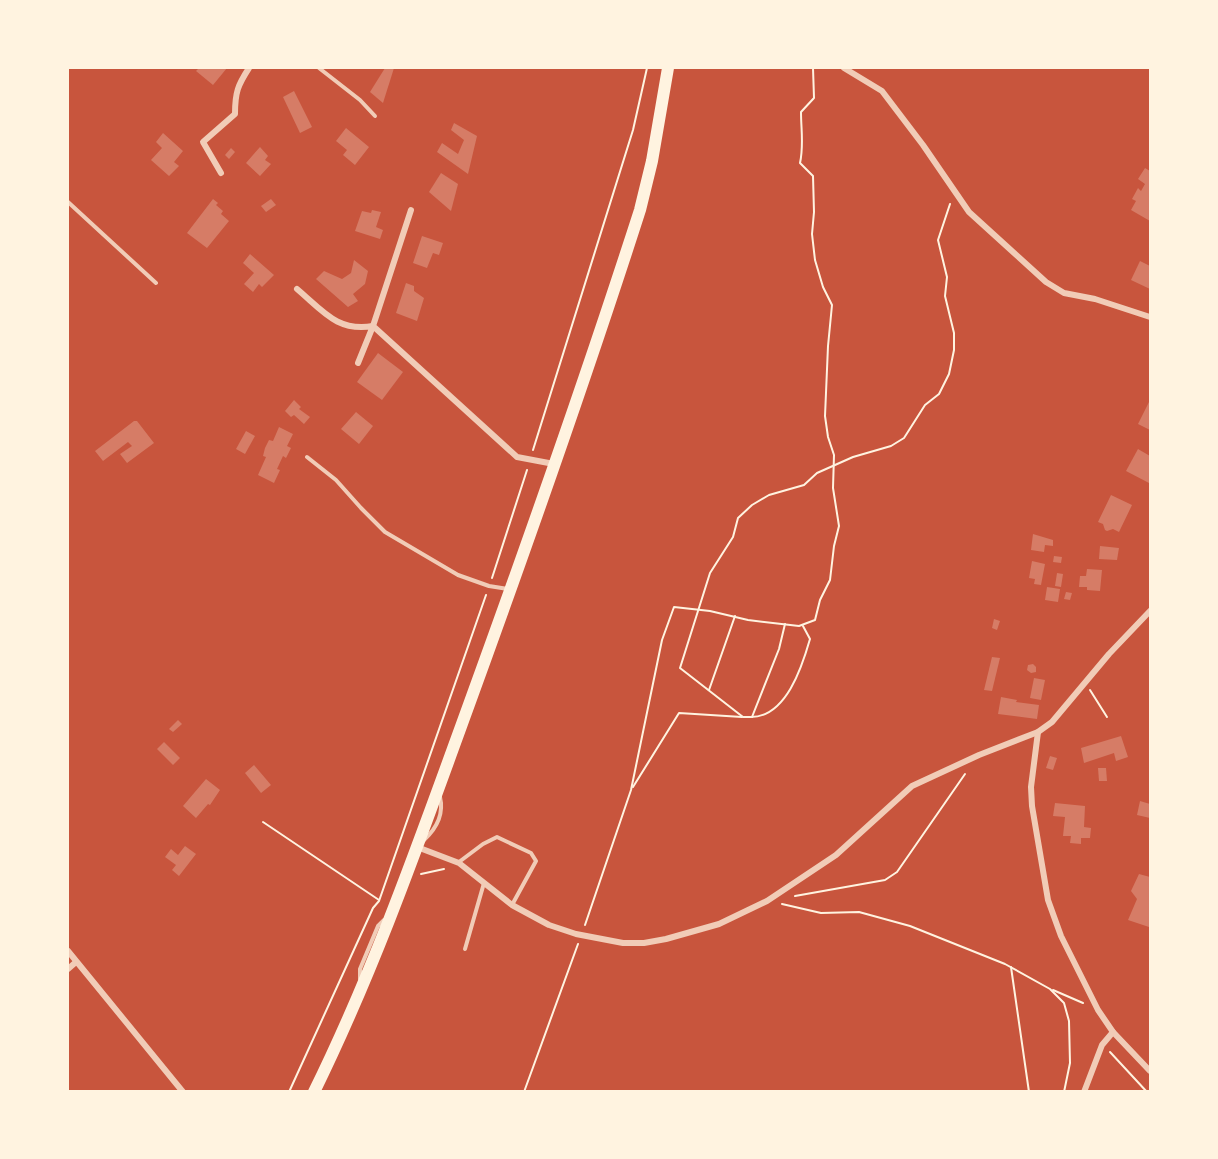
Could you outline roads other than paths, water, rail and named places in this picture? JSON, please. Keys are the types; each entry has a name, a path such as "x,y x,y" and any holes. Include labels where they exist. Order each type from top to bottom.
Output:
{"main road":[{"path":"314,1092 359,997 395,909 511,589 640,210 652,161 668,68"}],"street":[{"path":"221,172 203,142 235,114 238,84 249,68"},
{"path":"844,68 882,92 969,212 1046,282 1064,293 1095,299 1150,317"},
{"path":"358,363 373,326 411,210"},
{"path":"297,289 336,322 356,329 373,326"},
{"path":"373,326 518,457 554,464"},
{"path":"417,847 460,864 512,905 549,925 582,935 622,943 655,941 719,924 767,901 836,855 912,786 979,755 1038,732 1052,722 1133,627 1150,611"},
{"path":"1038,732 1031,787 1032,807 1048,900 1061,936 1098,1010 1113,1032 1150,1071"},
{"path":"68,951 183,1092"},
{"path":"68,969 76,962"},
{"path":"1084,1092 1102,1045 1113,1032"}],"lane":[{"path":"319,68 360,100 375,116"},
{"path":"68,202 156,283"},
{"path":"307,457 336,480 385,532 458,575 489,586 511,589"},
{"path":"460,864 483,844 496,837 531,853 536,861 512,905"},
{"path":"465,949 484,882"}]}
